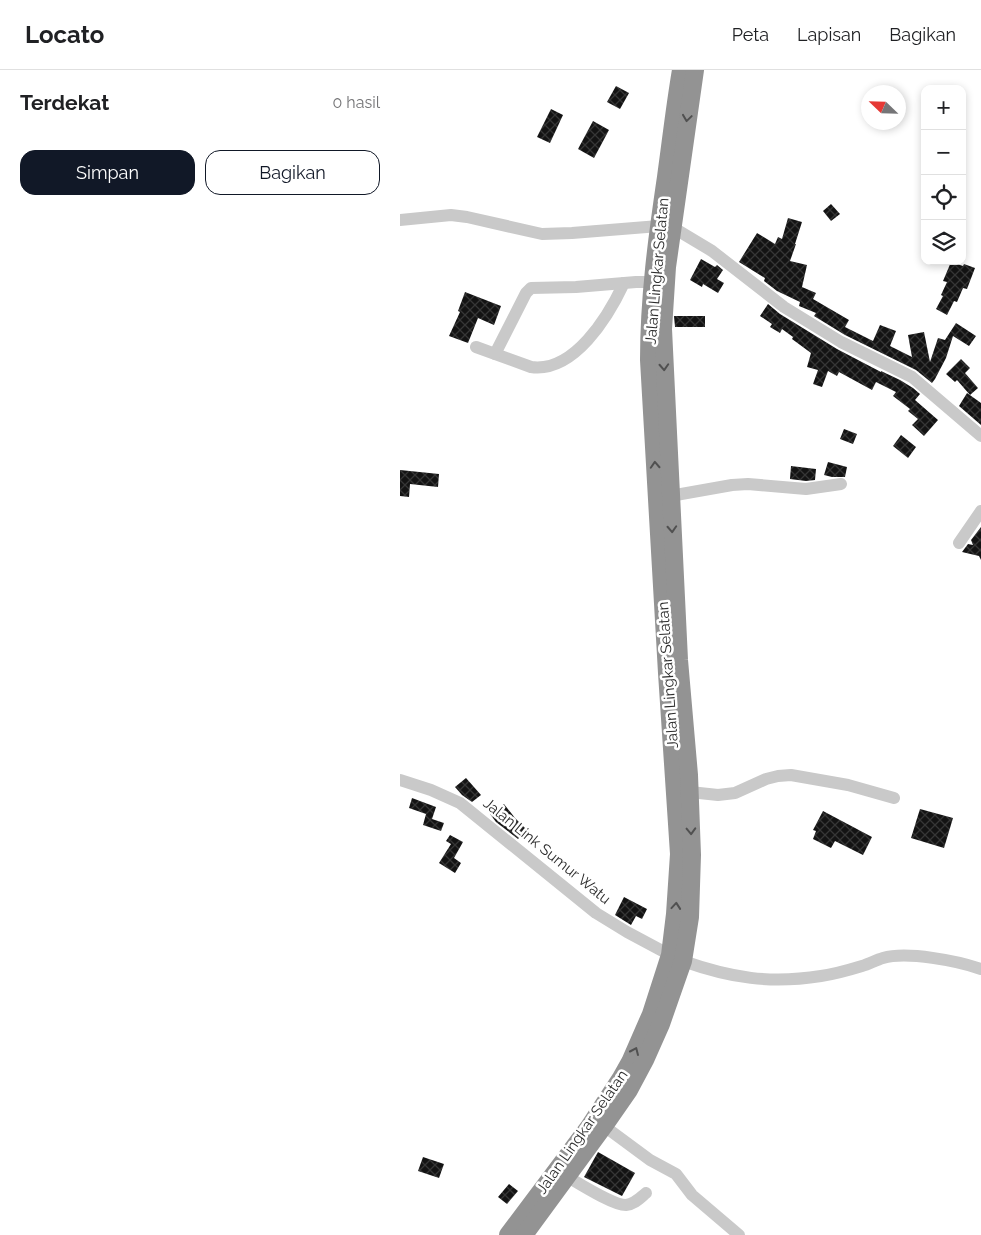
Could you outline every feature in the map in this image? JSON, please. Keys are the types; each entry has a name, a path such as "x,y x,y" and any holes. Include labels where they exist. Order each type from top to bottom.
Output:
{"highway":[{"name":"Jalan Lingkar Selatan","path":"675,161 681,70"},
{"name":"Jalan Lingkar Selatan","path":"508,1235 558,1183 604,1126 629,1090 661,1024 676,958 690,917 685,876 679,854 649,360 652,282 665,226 675,161 695,70"},
{"name":"Jalan Lingkar Selatan","path":"665,226 663,329 670,496 679,660 690,792 692,855 685,876"},
{"name":"Jalan Lingkar Selatan","path":"524,1235 558,1183 630,1062 676,958"}],"street":[{"path":"400,220 451,215 467,216 542,234 665,226 712,251 784,307 840,342 912,377 981,436"},
{"path":"495,354 526,293 531,288 576,288 652,282"},
{"path":"476,347 522,365 540,369 560,362 576,352 601,324 624,284"},
{"path":"670,496 732,485 748,484 806,489 841,484"},
{"path":"959,543 981,511"},
{"path":"690,792 718,795 735,793 766,779 778,776 791,776 848,785 894,798"},
{"name":"Jalan Link Sumur Watu","path":"400,780 460,803 596,913 627,932 676,958 722,973 755,979 794,979 822,976 862,966 884,957 909,955 979,966"},
{"path":"604,1126 650,1160 676,1174 692,1195 739,1235"},
{"path":"558,1183 602,1196 621,1204 633,1203 646,1193"}],"building":[{"path":"616,86 629,93 620,109 607,102"},
{"path":"551,109 563,115 550,143 537,137"},
{"path":"593,121 609,130 594,158 578,149"},
{"path":"831,204 840,214 831,221 823,211"},
{"path":"788,218 802,222 790,261 807,265 802,287 816,293 813,299 849,320 845,327 873,341 880,325 896,331 890,346 912,357 908,335 924,332 930,362 938,338 945,340 956,323 976,336 969,346 953,336 946,358 932,383 916,370 845,335 814,316 816,313 799,306 800,302 777,291 764,281 765,278 739,262 757,233 775,244 778,237 782,239"},
{"path":"701,259 715,267 717,265 723,270 717,279 724,283 718,293 703,284 702,287 690,280"},
{"path":"950,265 966,265 975,268 967,289 963,288 957,302 954,301 947,315 936,309 943,296 941,295 947,282 943,281"},
{"path":"465,292 501,306 494,325 478,318 468,343 449,336 460,312 458,311"},
{"path":"768,304 780,314 837,349 913,388 920,394 915,400 938,420 924,436 912,425 918,419 908,411 910,409 893,396 896,392 876,382 872,390 839,372 837,376 828,371 822,387 813,384 818,370 807,367 811,353 782,329 780,333 770,327 772,324 760,316"},
{"path":"674,316 705,316 705,327 675,327"},
{"path":"961,359 970,368 965,373 978,388 970,395 957,380 955,382 946,374"},
{"path":"967,393 981,403 981,425 959,406"},
{"path":"844,429 857,434 853,444 840,439"},
{"path":"901,435 916,447 908,458 893,446"},
{"path":"828,462 847,467 845,477 824,475"},
{"path":"791,466 816,469 815,480 790,479"},
{"path":"400,470 439,474 438,487 410,484 409,497 400,496"},
{"path":"981,527 981,560 979,556 962,552 968,544 973,545 971,540"},
{"path":"466,778 481,795 472,802 455,787"},
{"path":"412,798 436,807 432,819 444,823 441,831 423,825 426,814 409,808"},
{"path":"504,804 527,830 518,839 496,822 490,814"},
{"path":"920,809 953,818 944,848 911,838"},
{"path":"823,811 872,837 863,855 835,841 831,848 813,839 816,831 813,830"},
{"path":"450,835 463,842 454,858 461,863 455,873 439,863 451,844 446,841"},
{"path":"624,897 647,909 642,919 636,916 631,925 615,915"},
{"path":"598,1152 635,1173 622,1196 584,1177"},
{"path":"423,1157 444,1164 439,1178 418,1171"},
{"path":"509,1184 518,1191 507,1204 498,1197"}]}
